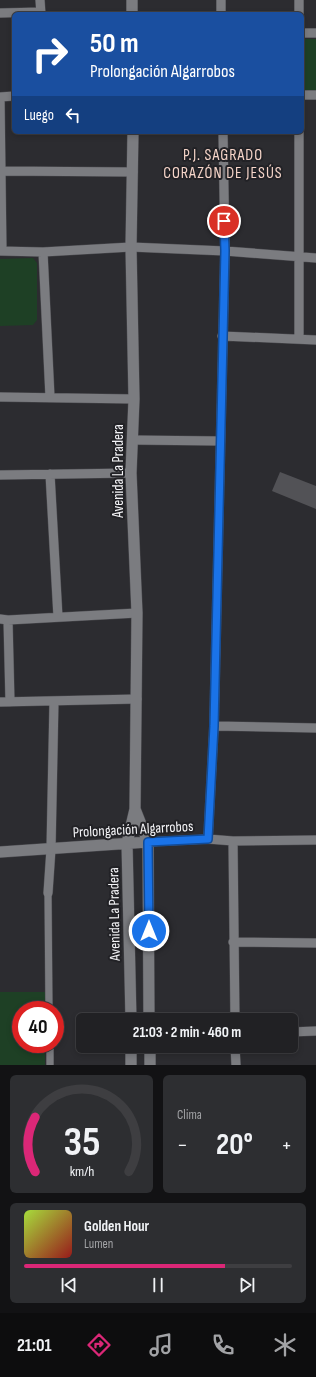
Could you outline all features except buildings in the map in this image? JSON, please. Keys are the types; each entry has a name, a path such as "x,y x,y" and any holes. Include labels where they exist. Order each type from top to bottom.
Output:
{"street":[{"path":"40,0 41,12"},
{"path":"132,0 132,12"},
{"path":"221,0 221,12"},
{"path":"299,0 299,12"},
{"path":"0,13 12,13"},
{"path":"304,33 316,33"},
{"path":"304,95 316,95"},
{"path":"12,96 0,97 1,251 43,252 131,247 225,251 316,258"},
{"name":"Avenida La Pradera","path":"131,1013 128,843 136,809 138,613 131,473 134,399 131,247 134,134"},
{"path":"208,839 214,726 225,251 223,134"},
{"path":"299,134 299,339"},
{"path":"0,171 133,172"},
{"path":"43,252 50,397"},
{"path":"222,336 316,340"},
{"path":"0,397 134,399"},
{"path":"132,440 220,441"},
{"path":"0,475 131,473"},
{"path":"50,474 58,617"},
{"path":"10,702 4,619 138,613"},
{"path":"0,702 136,699"},
{"path":"49,1001 48,893 51,849 54,701"},
{"path":"214,726 316,728"},
{"name":"Avenida La Pradera","path":"136,809 148,842 149,1013"},
{"name":"Prolongación Algarrobos","path":"0,852 208,839 233,841 316,840"},
{"path":"233,841 235,1013"},
{"path":"233,942 316,943"},
{"path":"298,1032 316,1031"},
{"path":"50,1053 50,1065"},
{"path":"131,1053 131,1065"},
{"path":"150,1053 150,1065"},
{"path":"235,1053 236,1065"}],"green space":[{"path":"304,39 316,39 316,90 304,91"},
{"path":"33,258 37,263 37,320 33,325 0,326 0,259"},
{"path":"0,992 45,992 45,1001 12,1001 12,1053 45,1053 45,1065 0,1065"}],"district":[{"name":"P.J. SAGRADO CORAZÓN DE JESÚS","path":"223,163"}],"route":[{"path":"149,931 148,842 208,839 214,726 225,251 224,221"}]}
